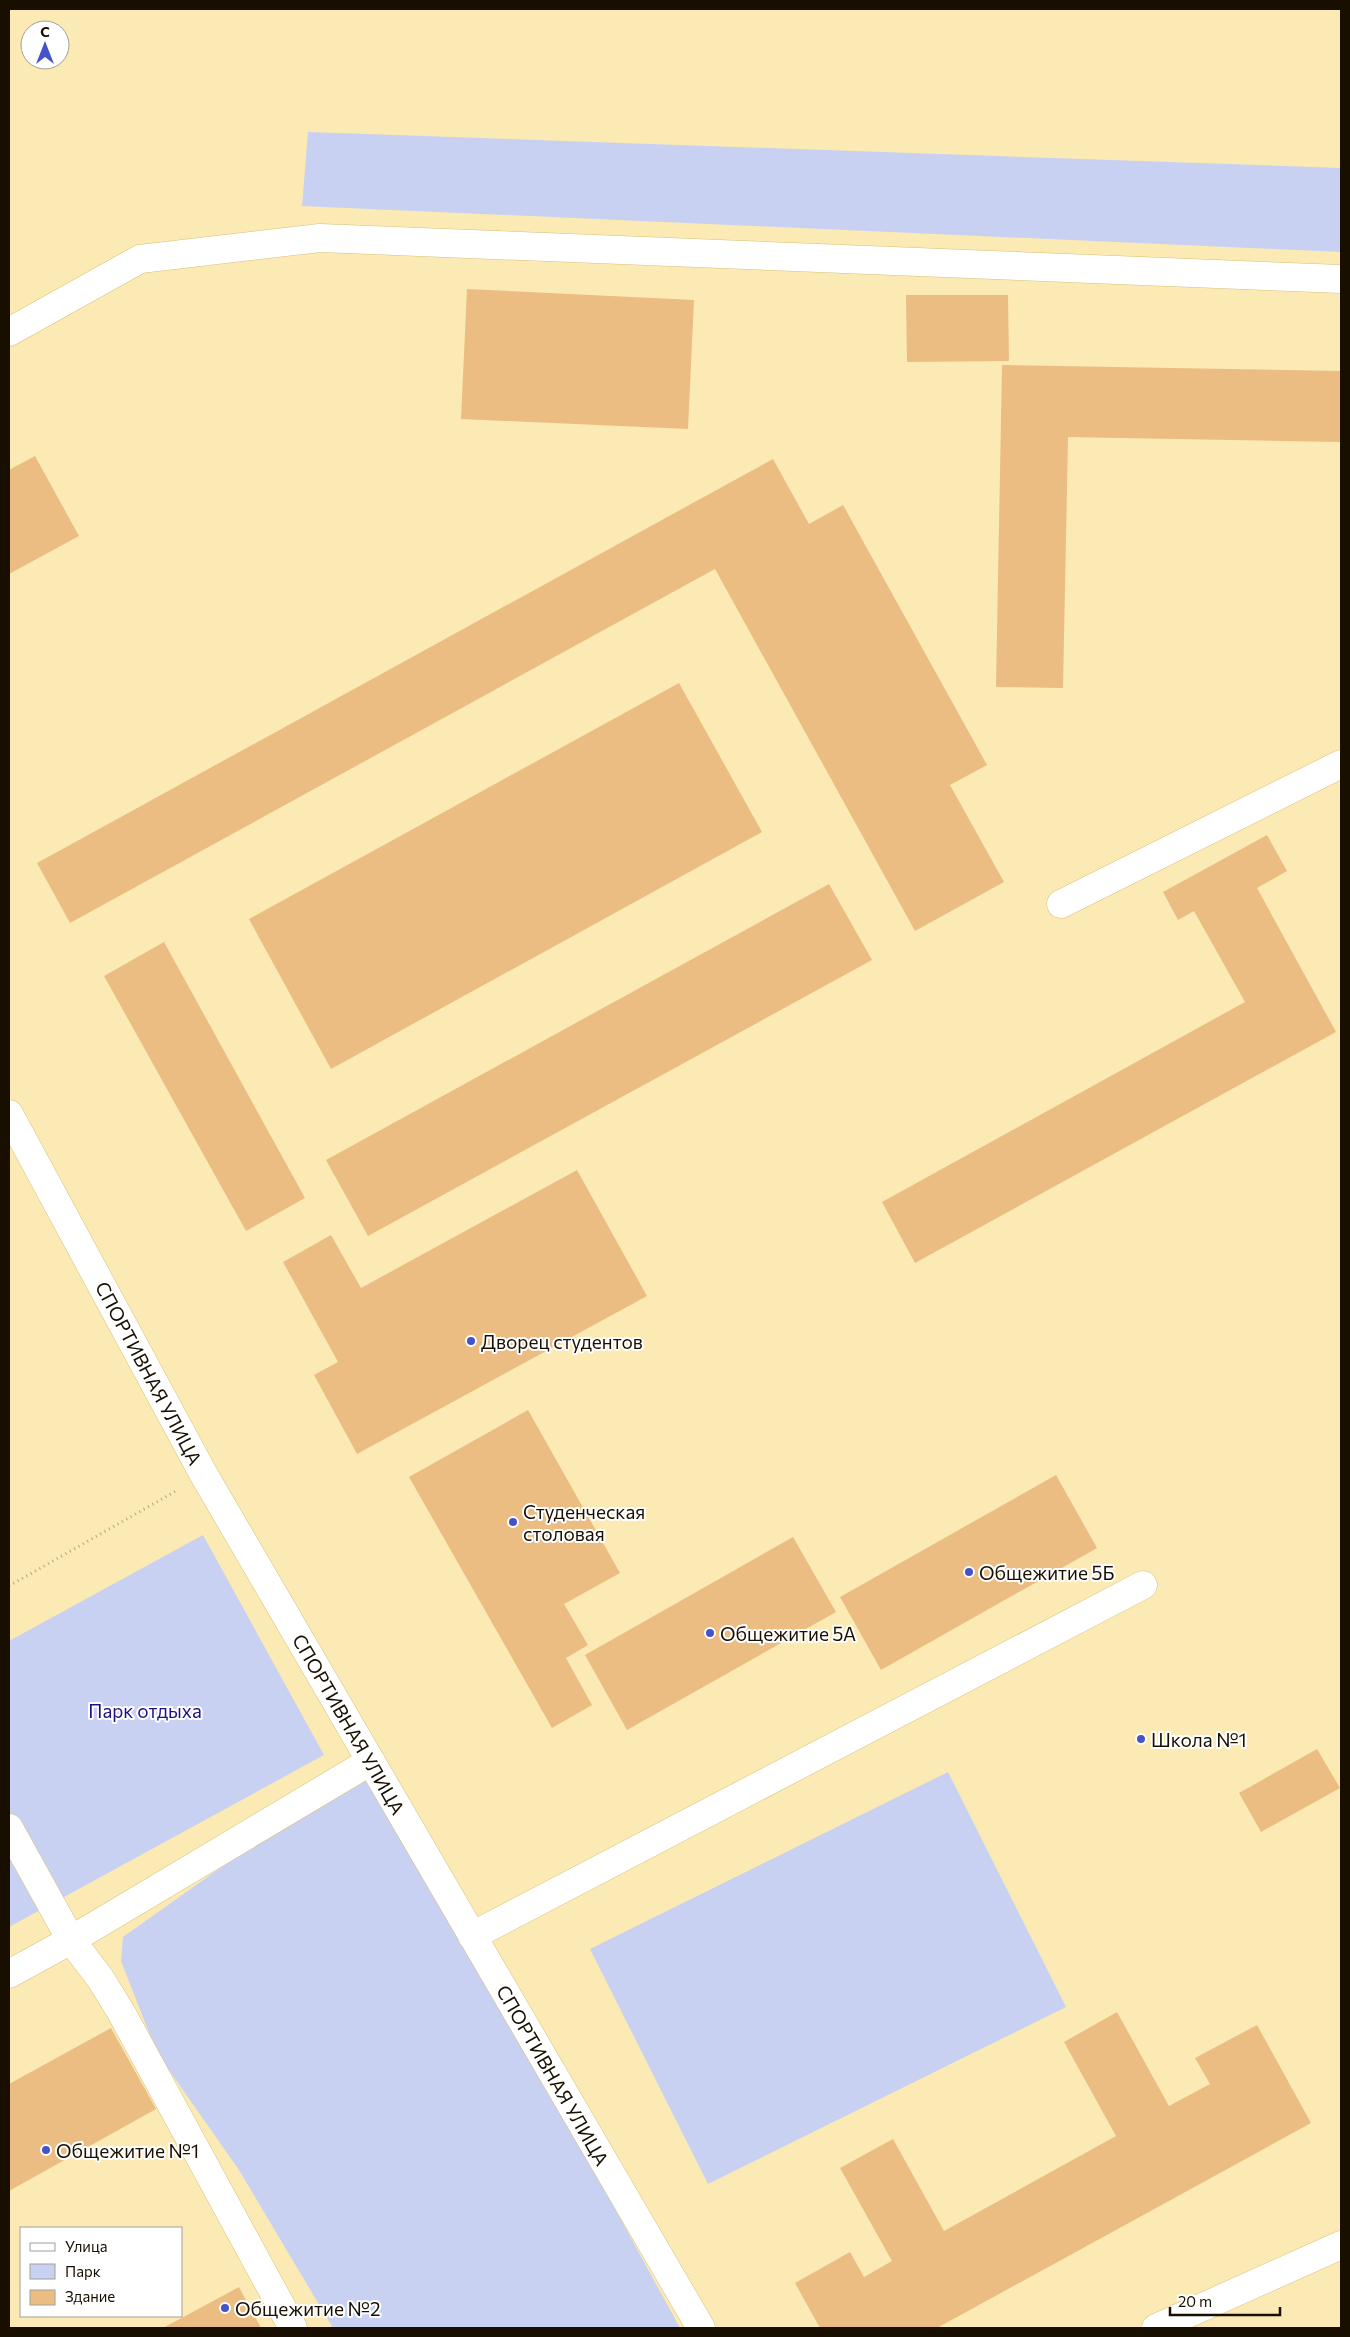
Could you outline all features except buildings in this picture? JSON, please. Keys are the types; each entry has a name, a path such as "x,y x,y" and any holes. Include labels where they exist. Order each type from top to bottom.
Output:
{"street":[{"path":"9,332 140,259 320,238 1341,279"},
{"path":"1061,904 1341,764"},
{"name":"СПОРТИВНАЯ УЛИЦА","path":"9,1114 204,1475 701,2328"},
{"path":"472,1936 1142,1585"},
{"path":"9,1974 71,1940 371,1761"},
{"path":"9,1828 71,1940 100,1978 121,2012 293,2328"},
{"path":"1156,2328 1341,2245"}],"path":[{"path":"9,1586 204,1475"}],"green space":[{"path":"308,132 1341,168 1341,252 302,206"},
{"name":"Парк отдыха","path":"203,1535 324,1755 9,1927 9,1641"},
{"path":"371,1761 680,2328 333,2328 239,2170 157,2053 121,1961 123,1937"},
{"path":"948,1772 1066,2007 708,2184 590,1949"}],"place":[{"name":"Дворец студентов","path":"471,1341"},
{"name":"Студенческая столовая","path":"513,1522"},
{"name":"Общежитие 5Б","path":"969,1572"},
{"name":"Общежитие 5А","path":"710,1633"},
{"name":"Школа №1","path":"1141,1739"},
{"name":"Общежитие №1","path":"46,2150"},
{"name":"Общежитие №2","path":"225,2308"}]}
